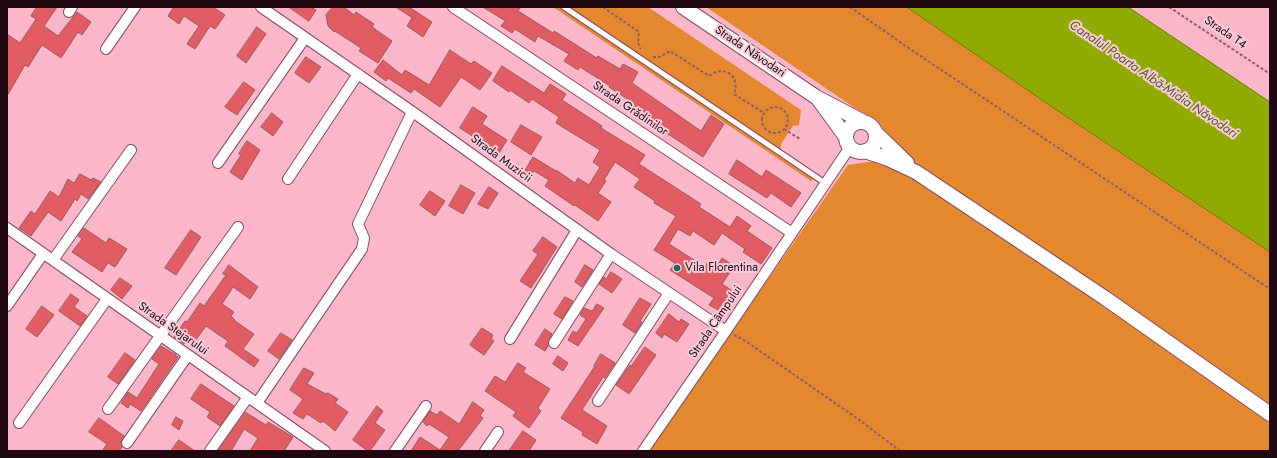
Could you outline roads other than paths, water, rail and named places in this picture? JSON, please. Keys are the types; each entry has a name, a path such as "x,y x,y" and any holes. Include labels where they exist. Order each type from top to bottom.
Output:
{"main road":[{"name":"Strada Năvodari","path":"683,7 816,97 862,121"},
{"name":"Strada Năvodari","path":"816,97 848,142"},
{"path":"914,170 865,151 856,151 848,142 849,128 857,122 862,121 871,124 876,133 914,170 1105,298 1270,414"},
{"path":"865,151 872,147 875,143 876,133"}],"street":[{"path":"106,49 135,7"},
{"name":"Strada Muzicii","path":"261,7 412,112 611,254 726,331"},
{"name":"Strada Grădinilor","path":"453,7 792,233"},
{"path":"218,164 305,38"},
{"path":"288,179 358,74"},
{"path":"210,451 252,400 362,249 364,238 358,224 412,112"},
{"name":"Strada Câmpului","path":"643,451 826,183 848,142"},
{"path":"53,260 132,150"},
{"path":"108,409 238,227"},
{"name":"Strada Stejarului","path":"7,228 325,451"},
{"path":"510,339 578,230"},
{"path":"7,306 43,254"},
{"path":"554,343 611,254"},
{"path":"598,401 669,292"},
{"path":"19,423 107,299"},
{"path":"127,443 188,356"},
{"path":"395,451 426,406"},
{"path":"485,451 498,432"}],"lane":[{"path":"564,7 826,183"}],"water":[{"name":"Canalul Poarta Albă-Midia Năvodari","path":"907,7 1128,7 1270,102 1270,252 1064,115"}],"place":[{"name":"Vila Florentina","path":"677,268"}]}
